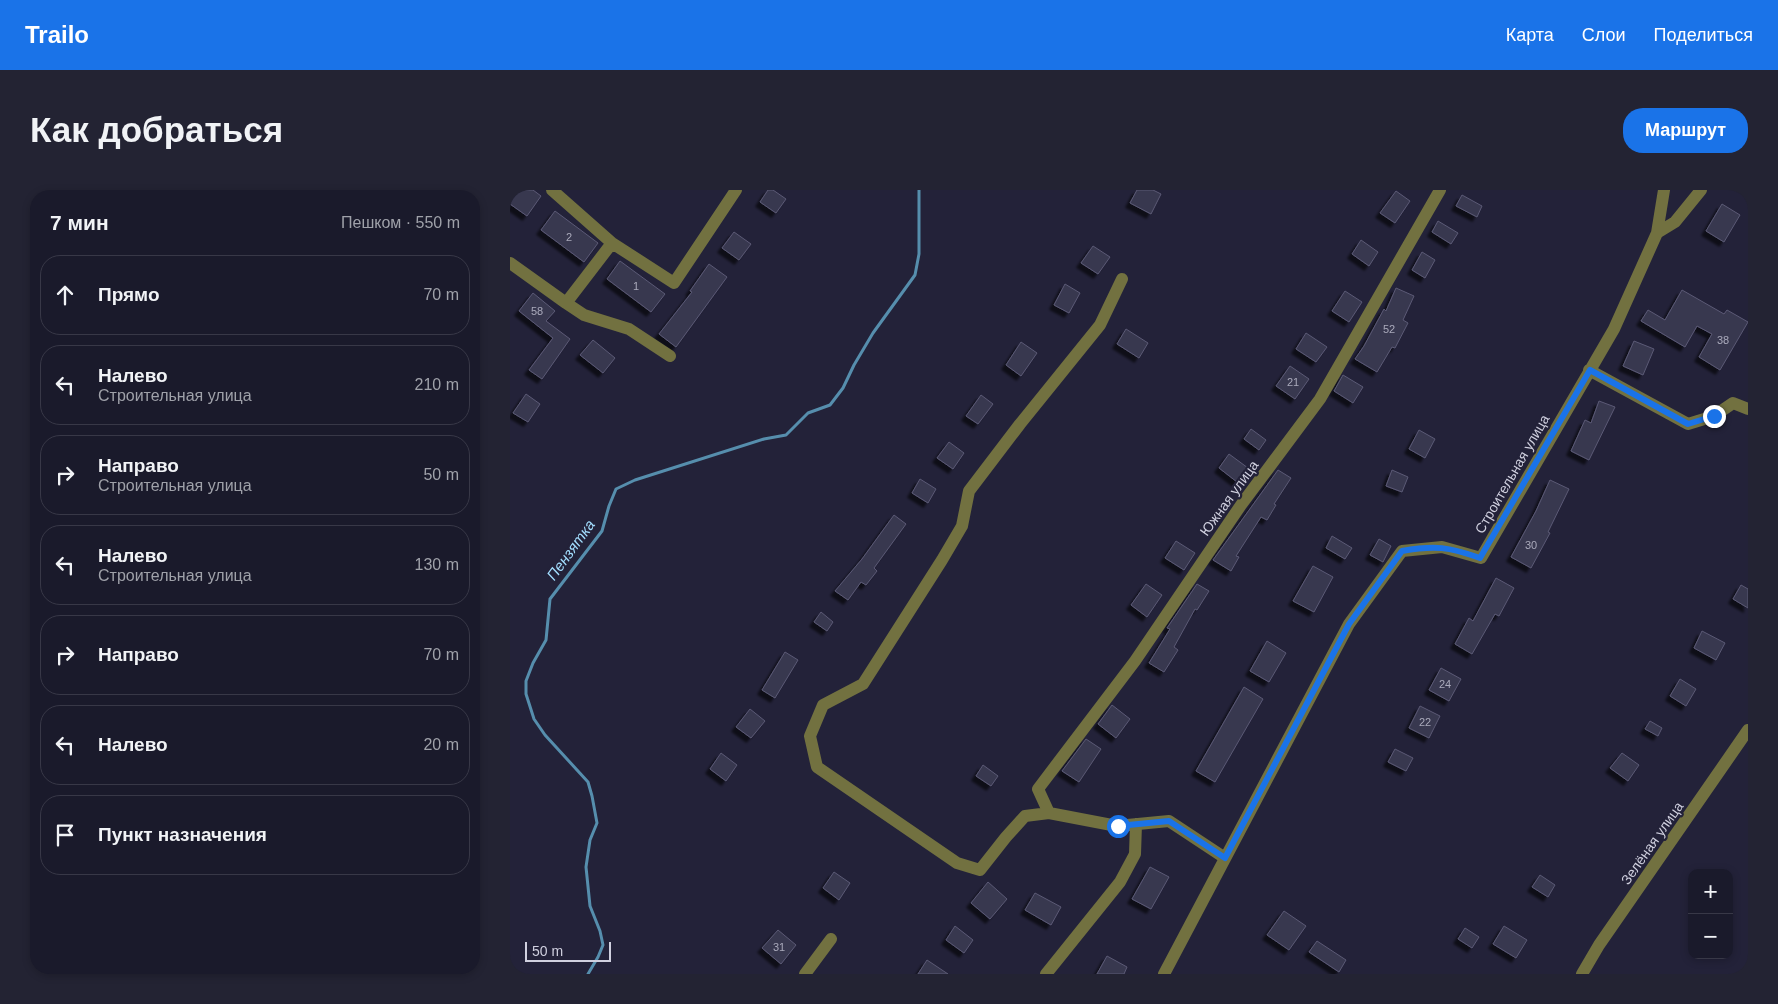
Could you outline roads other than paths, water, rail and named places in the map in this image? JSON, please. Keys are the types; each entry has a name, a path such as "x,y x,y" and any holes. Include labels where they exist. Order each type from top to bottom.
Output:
{"street":[{"path":"552,190 612,243 674,283 736,190"},
{"name":"Южная улица","path":"1049,813 1038,789 1135,661 1241,505 1320,399 1440,190"},
{"name":"Строительная улица","path":"1164,974 1349,624 1402,551 1442,547 1480,558 1614,329 1657,233 1664,190"},
{"path":"1657,233 1675,222 1701,190"},
{"path":"566,303 612,243"},
{"path":"510,263 584,315 629,329 670,356"},
{"path":"1122,279 1100,325 1020,424 970,491 962,526 863,684 823,704 810,736 817,767 957,863 980,870 1025,816 1049,813 1118,826 1169,821 1225,858"},
{"path":"1590,370 1688,424 1714,416 1733,402 1748,409"},
{"name":"Зелёная улица","path":"1582,974 1599,945 1748,730"},
{"path":"1046,974 1120,882 1135,854 1136,824"},
{"path":"805,974 831,939"}],"waterway":[{"name":"Пензятка","path":"588,974 603,945 600,931 590,906 586,867 590,840 597,823 592,796 588,782 545,735 534,719 526,694 526,681 533,663 546,640 550,599 602,531 616,489 635,480 764,439 786,435 808,413 830,405 843,388 873,333 915,275 919,254 919,190"}]}
